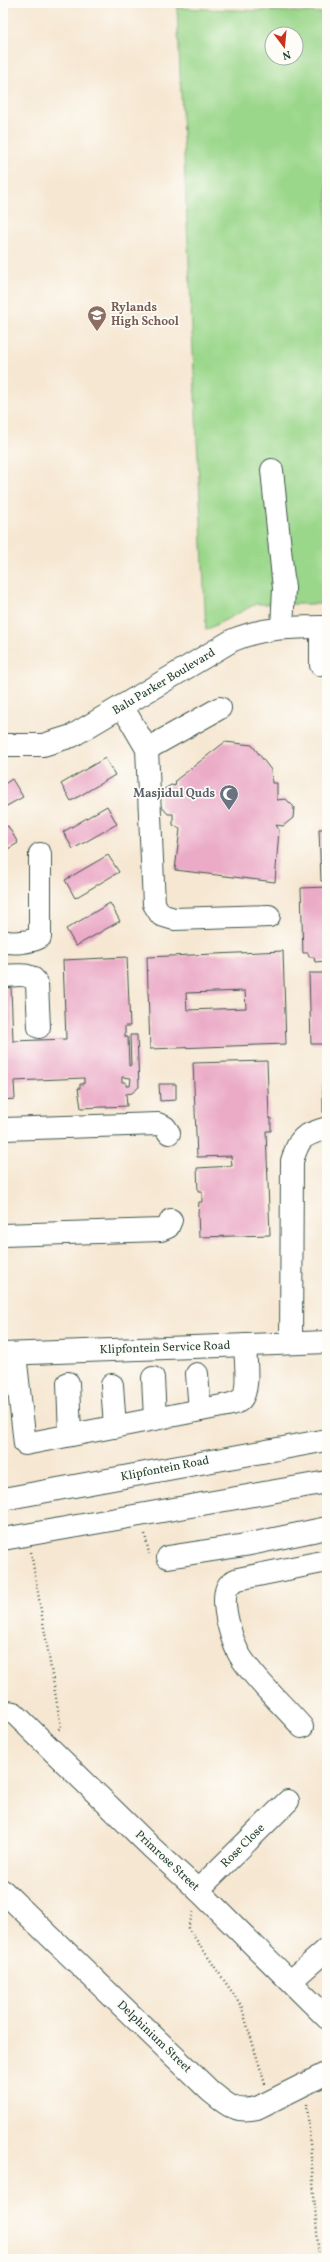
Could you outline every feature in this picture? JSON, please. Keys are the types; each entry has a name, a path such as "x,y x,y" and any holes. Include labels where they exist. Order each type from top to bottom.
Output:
{"street":[{"path":"272,470 284,588 282,628"},
{"path":"321,665 324,627"},
{"name":"Balu Parker Boulevard","path":"3,745 43,744 72,736 233,640 250,633 282,628 324,627"},
{"path":"122,706 147,749 152,897 156,910 167,918 174,919 268,916"},
{"path":"147,749 220,708"},
{"path":"3,941 9,942 36,939 40,936 40,854"},
{"path":"3,976 25,975 35,980 37,984 39,1027"},
{"path":"3,1129 158,1124 165,1127 168,1134"},
{"path":"291,1343 292,1161 298,1142 309,1134 327,1128"},
{"path":"3,1235 162,1230 168,1227 171,1220"},
{"name":"Klipfontein Service Road","path":"9,1354 327,1342"},
{"path":"9,1354 25,1444 240,1401 245,1393 246,1384 245,1345"},
{"path":"197,1374 200,1410"},
{"path":"153,1378 155,1419"},
{"path":"68,1383 70,1435"},
{"path":"112,1385 115,1427"},
{"name":"Klipfontein Road","path":"7,1495 327,1440"},
{"path":"3,1539 327,1482"},
{"path":"168,1557 245,1545 327,1528"},
{"path":"302,1727 239,1654 226,1612 225,1596 227,1588 231,1582 238,1579 327,1561"},
{"name":"Primrose Street","path":"3,1711 14,1713 198,1890 327,2018"},
{"name":"Rose Close","path":"198,1890 288,1801"},
{"name":"Delphinium Street","path":"3,1891 224,2103 233,2109 247,2110 257,2108 327,2073"},
{"path":"291,1981 327,1949"}],"path":[{"path":"31,1549 62,1727 44,1742"},
{"path":"198,1890 188,1928 241,2005 270,2101"},
{"path":"306,2084 319,2259"}],"green space":[{"path":"177,8 327,13 327,604 256,604 206,630"}],"building":[{"name":"Masjidul Quds","path":"225,742 252,745 271,770 272,783 277,783 277,800 286,799 294,807 293,818 283,826 276,825 279,830 275,882 175,870 180,829 173,825 173,814 168,814 160,805 161,791 171,785 175,786 176,780"},
{"path":"105,758 115,775 71,801 61,784"},
{"path":"12,779 23,797 3,808 3,785"},
{"path":"107,806 117,824 73,849 63,832"},
{"path":"8,826 18,843 3,852 3,829"},
{"path":"319,829 327,829 327,881 321,881"},
{"path":"108,855 119,872 75,898 65,880"},
{"path":"327,887 327,961 315,962 314,957 309,957 308,953 303,953 301,888"},
{"path":"110,903 120,921 76,946 66,929"},
{"path":"283,951 286,1044 150,1049 147,957","holes":["245,991 246,1008 187,1010 186,993"]},
{"path":"127,957 130,1026 125,1026 125,1037 128,1037 129,1066 131,1065 130,1035 137,1035 139,1087 132,1093 126,1094 127,1106 81,1108 78,1088 80,1088 80,1084 84,1084 84,1078 14,1081 15,1099 3,1100 3,988 11,987 13,1041 66,1039 63,960","holes":["122,1077 131,1078 130,1086 126,1086 126,1082 122,1082"]},
{"path":"309,973 327,973 327,1044 311,1044"},
{"path":"267,1061 269,1118 271,1118 271,1131 266,1131 270,1235 199,1237 198,1214 199,1202 202,1202 202,1191 198,1191 197,1168 232,1166 231,1156 197,1157 193,1063"},
{"path":"323,1083 327,1083 327,1112 323,1112"},
{"path":"159,1084 176,1084 176,1100 160,1101"}],"place":[{"name":"Rylands High School","path":"97,332"},
{"name":"Masjidul Quds","path":"229,811"}]}
